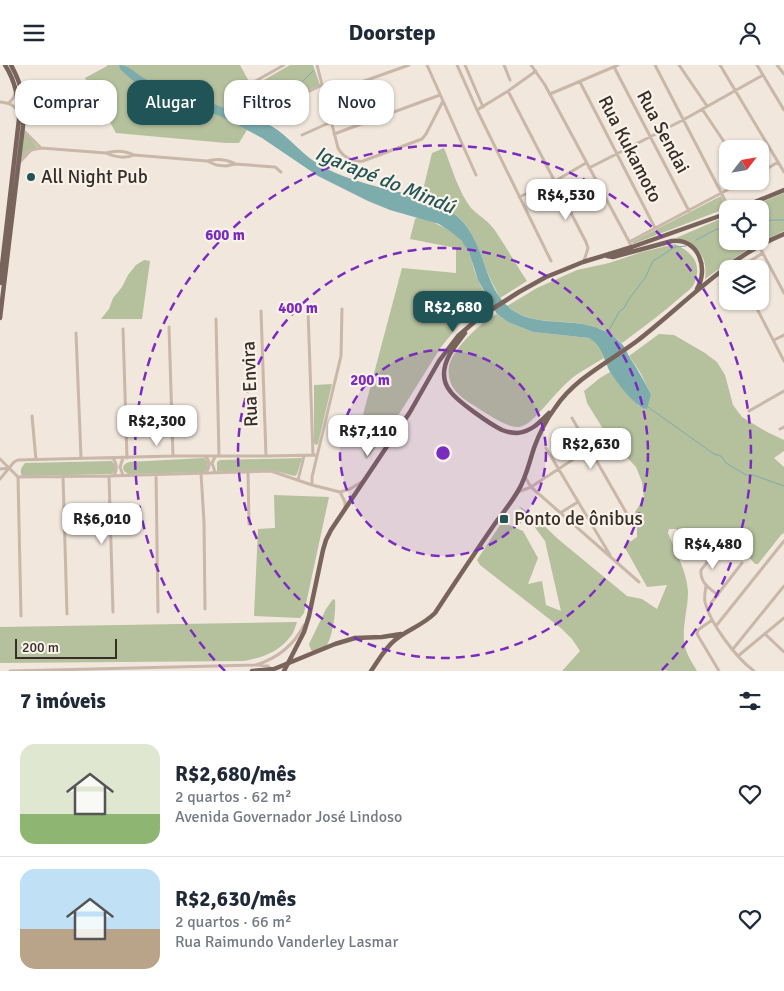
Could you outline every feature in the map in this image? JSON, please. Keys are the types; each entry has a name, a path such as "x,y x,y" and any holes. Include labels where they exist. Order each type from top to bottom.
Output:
{"main road":[{"path":"5,65 15,85"},
{"path":"0,318 23,130 23,95 11,65"},
{"path":"0,283 18,125"},
{"path":"760,200 784,190"},
{"path":"284,671 304,633 310,616 326,540 418,401 439,361 458,337 486,313 546,277 583,262 606,256 719,216"},
{"path":"769,241 784,234"},
{"path":"606,256 613,257 672,241 685,242 696,251 702,262 701,280 698,288 692,294"},
{"path":"473,323 449,355 445,366 445,383 454,397 502,430 514,433 526,431 540,423 590,373 637,341 692,294 752,250"},
{"path":"371,671 389,645 404,633 425,623 435,613 518,492 541,433 555,407"},
{"path":"252,671 274,669 335,644 355,638 382,637 404,633"}],"street":[{"path":"257,80 284,65"},
{"path":"317,65 321,80"},
{"path":"367,80 409,65"},
{"path":"427,65 476,175"},
{"path":"457,65 551,261"},
{"path":"465,65 483,107"},
{"path":"504,65 510,80"},
{"path":"531,65 550,94 632,247"},
{"path":"655,65 725,200"},
{"path":"679,65 707,106"},
{"path":"720,65 784,172"},
{"path":"757,65 784,110"},
{"path":"777,65 784,74"},
{"path":"550,94 616,66"},
{"name":"Rua Sendai","path":"616,66 650,137 689,211"},
{"path":"477,110 536,71"},
{"path":"589,168 683,120 763,75"},
{"name":"Rua Kukamoto","path":"580,82 655,228"},
{"path":"508,91 586,242 588,249 583,262"},
{"path":"9,103 15,92"},
{"path":"334,134 440,95"},
{"path":"332,125 341,153 359,162 419,141 426,134 443,101"},
{"path":"0,102 9,103 15,107"},
{"path":"702,109 724,140"},
{"path":"302,135 324,125"},
{"path":"23,130 41,148"},
{"path":"19,164 31,150 41,148 106,153 126,151 134,155 207,161 227,160 235,164 275,167 281,172"},
{"path":"769,168 778,162"},
{"path":"519,197 555,181 586,163"},
{"path":"629,242 728,190"},
{"path":"762,250 784,293"},
{"path":"752,260 763,253"},
{"path":"312,485 315,455 341,357 342,309"},
{"path":"308,310 315,455"},
{"path":"758,310 784,361"},
{"name":"Rua Envira","path":"261,311 266,456"},
{"path":"215,472 212,463 217,456 216,319"},
{"path":"169,327 174,456"},
{"path":"123,329 125,458 120,467 123,475"},
{"path":"76,333 81,459"},
{"path":"774,340 784,335"},
{"path":"749,411 784,391"},
{"path":"32,416 36,460"},
{"path":"572,418 627,514"},
{"path":"546,448 612,557"},
{"path":"518,492 531,487 590,449"},
{"path":"0,479 14,462 18,460 315,455"},
{"path":"205,456 209,466 206,473"},
{"path":"299,480 304,456"},
{"path":"113,458 117,469 111,476 113,613"},
{"path":"0,459 18,477 21,616"},
{"path":"0,469 10,469"},
{"path":"18,477 273,471 312,485 340,492 350,489 365,479"},
{"path":"248,472 249,524"},
{"path":"201,473 204,522 205,609"},
{"path":"156,474 158,612"},
{"path":"63,476 67,614"},
{"path":"299,480 308,480 312,477"},
{"path":"525,477 531,487 639,582"},
{"path":"340,492 345,502 345,509"},
{"path":"560,513 578,502"},
{"path":"716,626 784,541"},
{"path":"718,595 706,586 701,576 701,570 721,545"},
{"path":"711,603 742,563"},
{"path":"706,586 705,600 712,620 738,656 754,671"},
{"path":"733,649 784,586"},
{"path":"256,665 266,662 286,650 296,639 310,616"},
{"path":"738,656 784,618"},
{"path":"712,620 698,630 698,634 718,671"},
{"path":"764,634 784,652"},
{"path":"10,671 256,665 268,666 272,671"}],"green space":[{"path":"240,65 248,80 224,80 224,125 250,125 239,143 116,133 111,125 117,125 117,80 86,80 85,78 107,66"},
{"path":"290,65 313,65 319,85 309,90 309,80 264,80"},
{"path":"25,132 38,148 30,149 21,159 23,134"},
{"path":"444,148 466,201 471,208 494,228 527,281 500,298 475,241 464,222 442,206 424,198 422,194 432,153"},
{"path":"784,193 784,231 769,238 769,200 767,200"},
{"path":"721,196 723,200 719,200 719,211 633,244 632,242"},
{"path":"419,217 448,230 465,245 478,279 490,303 459,325 441,347 401,411 367,459 365,458 359,434 360,426 402,268 456,273 456,248 410,239 415,219"},
{"path":"719,219 719,250 748,250 732,260 719,260 719,269 705,279 705,264 700,252 690,243 676,238"},
{"path":"675,244 694,259 697,270 694,284 622,343 601,329 576,323 546,321 527,317 507,306 537,288 577,270"},
{"path":"144,260 150,261 142,319 101,319 109,309 113,298 122,287 128,275 136,265"},
{"path":"497,314 508,322 533,332 589,338 602,352 604,358 572,378 528,423 519,427 506,424 460,396 452,386 449,373 449,366 453,357 463,342 484,322"},
{"path":"659,334 674,335 717,362 725,375 733,405 742,417 784,440 784,451 774,458 784,467 784,533 758,564 755,564 730,536 726,536 692,557 686,540 676,529 669,529 668,533 686,577 688,599 684,643 697,671 562,671 580,651 572,639 562,629 480,565 477,560 502,522 523,531 538,558 528,584 542,581 546,605 561,611 545,541 519,506 536,518 558,539 627,596 642,599 657,609 667,585 647,587 624,546 637,537 635,512 644,498 642,482 636,467 611,441 600,424 587,403 584,391 610,372 639,406 651,394 640,372 629,356"},
{"path":"332,384 318,444 315,445 314,385"},
{"path":"204,458 208,462 207,469 204,472 128,474 124,471 123,467 129,462"},
{"path":"302,458 295,476 275,471 217,471 217,462 220,460"},
{"path":"112,461 116,470 112,474 22,476 21,472 25,463"},
{"path":"274,495 329,497 304,613 300,618 254,616 258,529 275,528"},
{"path":"333,599 335,600 335,611 331,635 327,645 317,653 311,650 309,644"},
{"path":"297,622 293,632 281,647 263,656 244,661 0,663 0,627"}],"water":[{"path":"119,65 129,67 148,80 132,80 120,69"},
{"path":"214,105 224,109 224,118 214,114"},
{"path":"237,125 270,125 311,159 333,172 368,184 420,197 445,207 468,228 475,240 496,291 514,311 537,319 593,326 607,332 622,344 651,394 647,409 632,400 623,389 609,370 599,348 589,338 533,332 508,322 497,314 478,280 469,252 461,240 451,232 439,224 390,210 368,201 318,176 262,138"}],"waterway":[{"path":"304,80 313,71"},
{"path":"769,221 784,220"},
{"path":"696,240 719,229"},
{"path":"608,332 619,312 624,308 645,278 653,261 675,247 686,246"},
{"name":"Igarapé do Mindú","path":"648,407 714,454 721,456 726,463 746,475 753,475 784,486"}],"place":[{"name":"All Night Pub","path":"31,177"},
{"name":"Ponto de ônibus","path":"504,519"}]}
